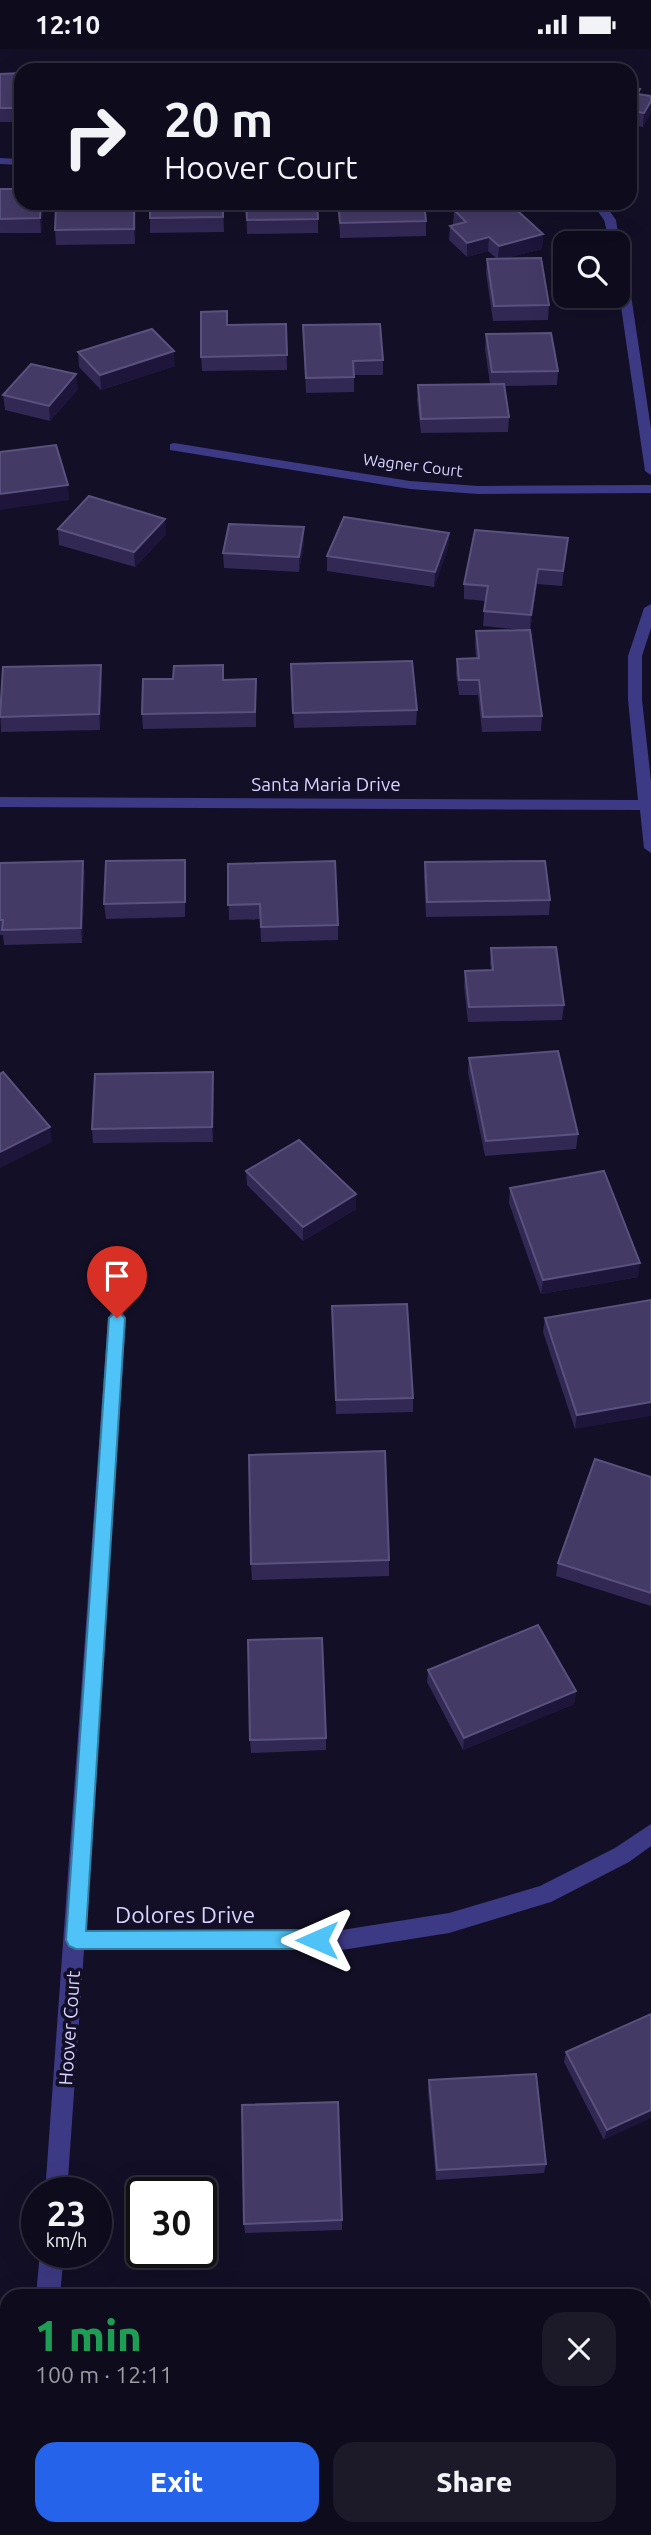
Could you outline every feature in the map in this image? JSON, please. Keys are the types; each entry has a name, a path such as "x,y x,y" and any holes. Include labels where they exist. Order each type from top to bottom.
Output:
{"street":[{"path":"603,210 613,231"},
{"path":"626,308 651,471"},
{"name":"Wagner Court","path":"174,447 410,485 478,490 651,489"},
{"path":"651,608 635,656 635,701 649,805 651,848"},
{"name":"Santa Maria Drive","path":"0,802 649,805"},
{"name":"Hoover Court","path":"57,2177 76,1940 117,1318"},
{"name":"Dolores Drive","path":"76,1940 342,1940 449,1923 544,1895 622,1854 651,1834"},
{"path":"49,2289 51,2268"}],"building":[{"path":"14,73 14,108 0,108 0,74"},
{"path":"637,94 651,96 644,113 637,112"},
{"path":"0,189 14,189 14,210 41,210 40,218 0,219"},
{"path":"56,210 134,210 134,229 55,230"},
{"path":"150,210 223,210 223,217 150,218"},
{"path":"246,210 317,210 318,219 247,220"},
{"path":"339,210 425,210 426,221 340,223"},
{"path":"454,210 517,210 543,234 499,246 489,237 467,243 450,226 466,222"},
{"path":"541,258 549,305 494,306 487,259"},
{"path":"227,311 227,325 286,324 287,355 201,357 201,312"},
{"path":"380,324 383,360 353,361 354,377 306,378 303,325"},
{"path":"152,329 174,351 100,375 78,352"},
{"path":"551,333 558,371 492,372 486,334"},
{"path":"31,364 76,374 49,406 3,395"},
{"path":"504,384 509,417 421,419 418,385"},
{"path":"56,445 68,485 0,494 0,452"},
{"path":"89,496 165,519 134,552 58,529"},
{"path":"344,517 449,533 435,572 327,556"},
{"path":"229,524 304,527 299,557 223,553"},
{"path":"475,530 568,538 563,571 538,569 531,615 484,611 488,586 464,584"},
{"path":"530,630 542,716 483,717 479,680 459,680 457,659 479,658 476,631"},
{"path":"412,661 417,710 293,713 291,664"},
{"path":"101,665 99,714 0,717 3,667"},
{"path":"223,665 223,680 256,679 255,712 142,714 143,679 173,679 174,666"},
{"path":"185,860 185,902 104,904 106,861"},
{"path":"83,861 81,928 2,930 0,863"},
{"path":"335,861 338,925 261,927 260,904 228,905 228,864"},
{"path":"545,861 550,900 427,902 425,862"},
{"path":"556,947 564,1005 469,1007 465,971 493,970 491,948"},
{"path":"558,1051 578,1134 486,1141 469,1058"},
{"path":"3,1072 50,1127 0,1152 0,1074"},
{"path":"213,1072 212,1127 92,1129 95,1074"},
{"path":"299,1140 356,1194 303,1227 246,1171"},
{"path":"604,1171 640,1263 543,1280 510,1188"},
{"path":"651,1300 651,1402 577,1415 545,1318"},
{"path":"407,1304 413,1398 336,1400 332,1306"},
{"path":"385,1451 389,1560 251,1564 249,1455"},
{"path":"595,1459 651,1477 651,1593 558,1563"},
{"path":"538,1625 576,1691 464,1738 428,1670"},
{"path":"322,1638 326,1738 250,1740 248,1640"},
{"path":"651,2014 651,2110 607,2130 566,2052"},
{"path":"536,2074 546,2164 437,2170 429,2080"},
{"path":"338,2102 342,2220 244,2224 242,2105"}],"route":[{"path":"117,1318 76,1940 317,1940"}]}
